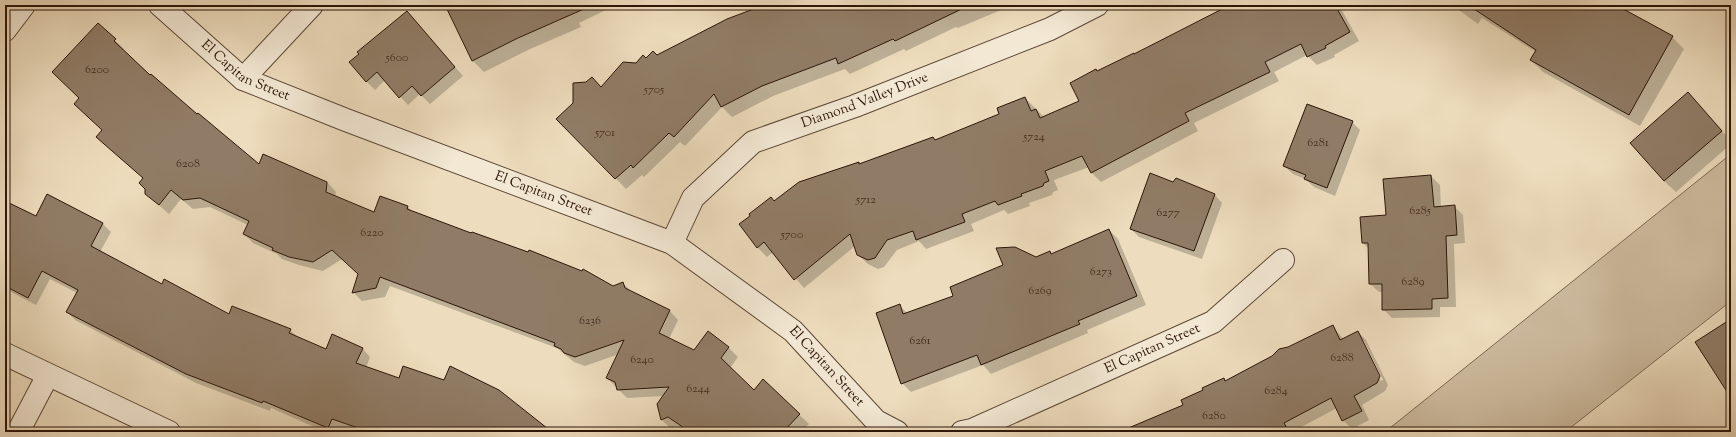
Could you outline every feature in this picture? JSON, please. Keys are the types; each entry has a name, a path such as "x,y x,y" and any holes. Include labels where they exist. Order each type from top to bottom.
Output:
{"street":[{"path":"5,30 24,5"},
{"name":"El Capitan Street","path":"160,5 243,79 346,120 672,243 793,331 876,421 897,432"},
{"path":"243,79 312,5"},
{"name":"Diamond Valley Drive","path":"672,243 693,198 753,142 855,106 1050,29 1097,5"},
{"name":"El Capitan Street","path":"962,432 979,427 1213,322 1283,260"},
{"path":"5,354 169,432"},
{"path":"18,432 48,375"}],"shaded area":[{"path":"1731,154 1731,301 1565,432 1385,432"}],"building":[{"path":"445,5 593,5 518,38 472,61"},
{"path":"764,5 970,5 895,41 893,39 838,64 836,58 762,86 721,107 714,94 674,137 669,133 633,168 631,165 615,179 556,119 573,103 573,83 586,82 592,77 601,87 623,62 636,63 643,55 646,58 653,51 657,55 727,19"},
{"path":"1230,5 1335,5 1350,32 1325,46 1326,48 1307,57 1301,44 1265,62 1270,72 1185,113 1189,121 1091,173 1082,156 1045,171 1049,181 1044,183 1043,186 998,205 995,201 962,214 965,222 916,240 913,231 887,240 875,258 868,260 857,255 850,234 794,280 764,242 757,248 739,224 771,197 774,201 799,182 859,162 859,164 933,137 935,140 999,114 997,108 1025,97 1031,111 1036,109 1040,118 1079,101 1070,83 1096,69 1097,71 1134,54"},
{"path":"1468,5 1616,5 1673,36 1629,115 1530,60 1536,50"},
{"path":"407,11 455,67 421,96 412,86 399,98 377,72 366,82 349,62 359,54 357,52"},
{"path":"98,23 116,39 114,41 150,75 151,74 197,114 198,113 259,164 263,154 327,182 326,192 374,212 380,196 408,206 407,209 471,233 472,232 528,252 529,250 582,271 583,269 613,286 623,282 625,288 670,310 659,333 694,350 708,331 729,347 721,358 754,390 763,379 800,414 783,432 690,432 668,417 661,420 657,404 669,387 617,390 615,382 606,378 624,340 575,357 564,353 561,349 554,346 555,343 380,277 376,288 352,293 358,274 332,250 313,262 289,257 272,250 273,248 243,234 249,221 200,198 183,200 171,190 159,205 145,194 145,189 139,183 143,178 96,137 102,130 74,104 79,98 52,72"},
{"path":"1688,92 1722,131 1664,181 1630,143"},
{"path":"1307,104 1353,121 1327,188 1304,179 1306,175 1283,166"},
{"path":"1150,173 1173,182 1176,178 1215,194 1194,251 1130,229"},
{"path":"1431,175 1434,207 1455,205 1457,235 1446,236 1448,298 1432,299 1432,309 1382,310 1382,284 1369,284 1368,243 1362,243 1360,217 1386,215 1383,179"},
{"path":"47,194 103,223 91,246 162,284 164,279 229,314 232,306 291,329 289,333 326,349 332,334 363,348 356,363 399,378 403,366 444,380 450,366 499,390 552,432 370,432 332,419 328,428 263,401 262,403 186,374 66,312 78,290 42,271 28,298 5,286 5,201 36,216"},
{"path":"1109,229 1137,296 1078,321 1080,324 981,365 977,355 901,384 876,313 900,304 903,314 953,296 950,287 1003,265 996,248 1015,247 1036,257 1050,251 1051,254"},
{"path":"1731,319 1731,398 1695,342"},
{"path":"1333,325 1340,340 1358,331 1380,376 1377,383 1354,396 1362,411 1342,421 1331,398 1284,423 1289,432 1119,432 1183,405 1181,400 1203,390 1202,388 1224,378 1225,381 1272,356 1279,349 1288,347"}]}
